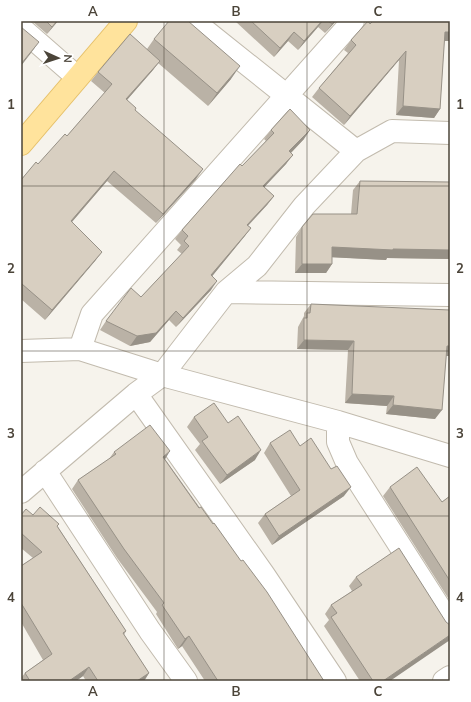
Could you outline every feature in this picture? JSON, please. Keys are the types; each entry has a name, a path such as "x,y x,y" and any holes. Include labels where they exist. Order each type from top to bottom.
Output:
{"main road":[{"path":"21,144 126,21"}],"street":[{"path":"193,21 356,151"},
{"path":"80,349 92,314 352,21"},
{"path":"21,28 77,77"},
{"path":"21,492 136,394 162,374 226,292 257,266 304,206 356,151 392,131 450,133"},
{"path":"226,292 450,295"},
{"path":"21,351 80,349 162,374 338,422 450,456"},
{"path":"136,394 264,575 336,681"},
{"path":"338,422 338,442 347,463 450,624"},
{"path":"45,471 150,631 186,681"},
{"path":"444,681 450,677"}],"building":[{"path":"46,21 57,21 52,27"},
{"path":"169,21 188,21 240,66 217,93 154,39"},
{"path":"251,21 322,21 304,41 294,32 280,48"},
{"path":"328,21 335,21 332,24"},
{"path":"368,21 370,24 373,21 450,21 450,32 445,32 440,109 403,106 406,51 350,116 319,88 356,45 351,40"},
{"path":"21,27 39,42 21,64"},
{"path":"130,34 160,61 126,99 136,108 135,110 203,169 163,214 114,171 71,221 102,252 52,310 22,284 21,286 21,180 36,162 38,164 65,134 67,136 112,84 98,72"},
{"path":"290,109 310,130 289,151 293,155 263,186 274,196 247,225 251,228 211,275 217,281 183,318 176,311 156,333 137,336 106,321 131,288 141,297 189,246 184,241 188,236 182,230 240,164 242,166 274,133 271,130"},
{"path":"360,181 450,182 450,250 393,250 332,247 332,264 302,264 302,227 313,214 357,214"},
{"path":"311,304 450,310 450,346 447,346 442,410 393,405 394,396 352,394 354,341 304,340 304,318 307,318 307,313 310,313"},
{"path":"214,403 228,423 238,416 261,450 227,475 202,441 208,437 194,417"},
{"path":"150,425 170,451 163,457 199,508 201,507 213,524 214,523 241,561 243,560 267,592 324,681 218,681 189,636 185,639 162,605 164,603 124,549 78,480 116,454 114,452"},
{"path":"290,430 300,446 311,438 331,469 337,466 351,487 279,536 265,514 300,490 270,443"},
{"path":"417,467 442,502 450,496 450,581 390,487"},
{"path":"40,507 59,524 57,526 126,631 123,633 149,673 137,681 98,681 89,667 69,681 30,681 25,673 52,654 21,603 21,566 42,552 21,533 21,515 26,509 33,515"},
{"path":"399,548 446,622 450,625 450,635 383,681 373,681 331,617 337,613 331,605 362,585 356,577"}]}
